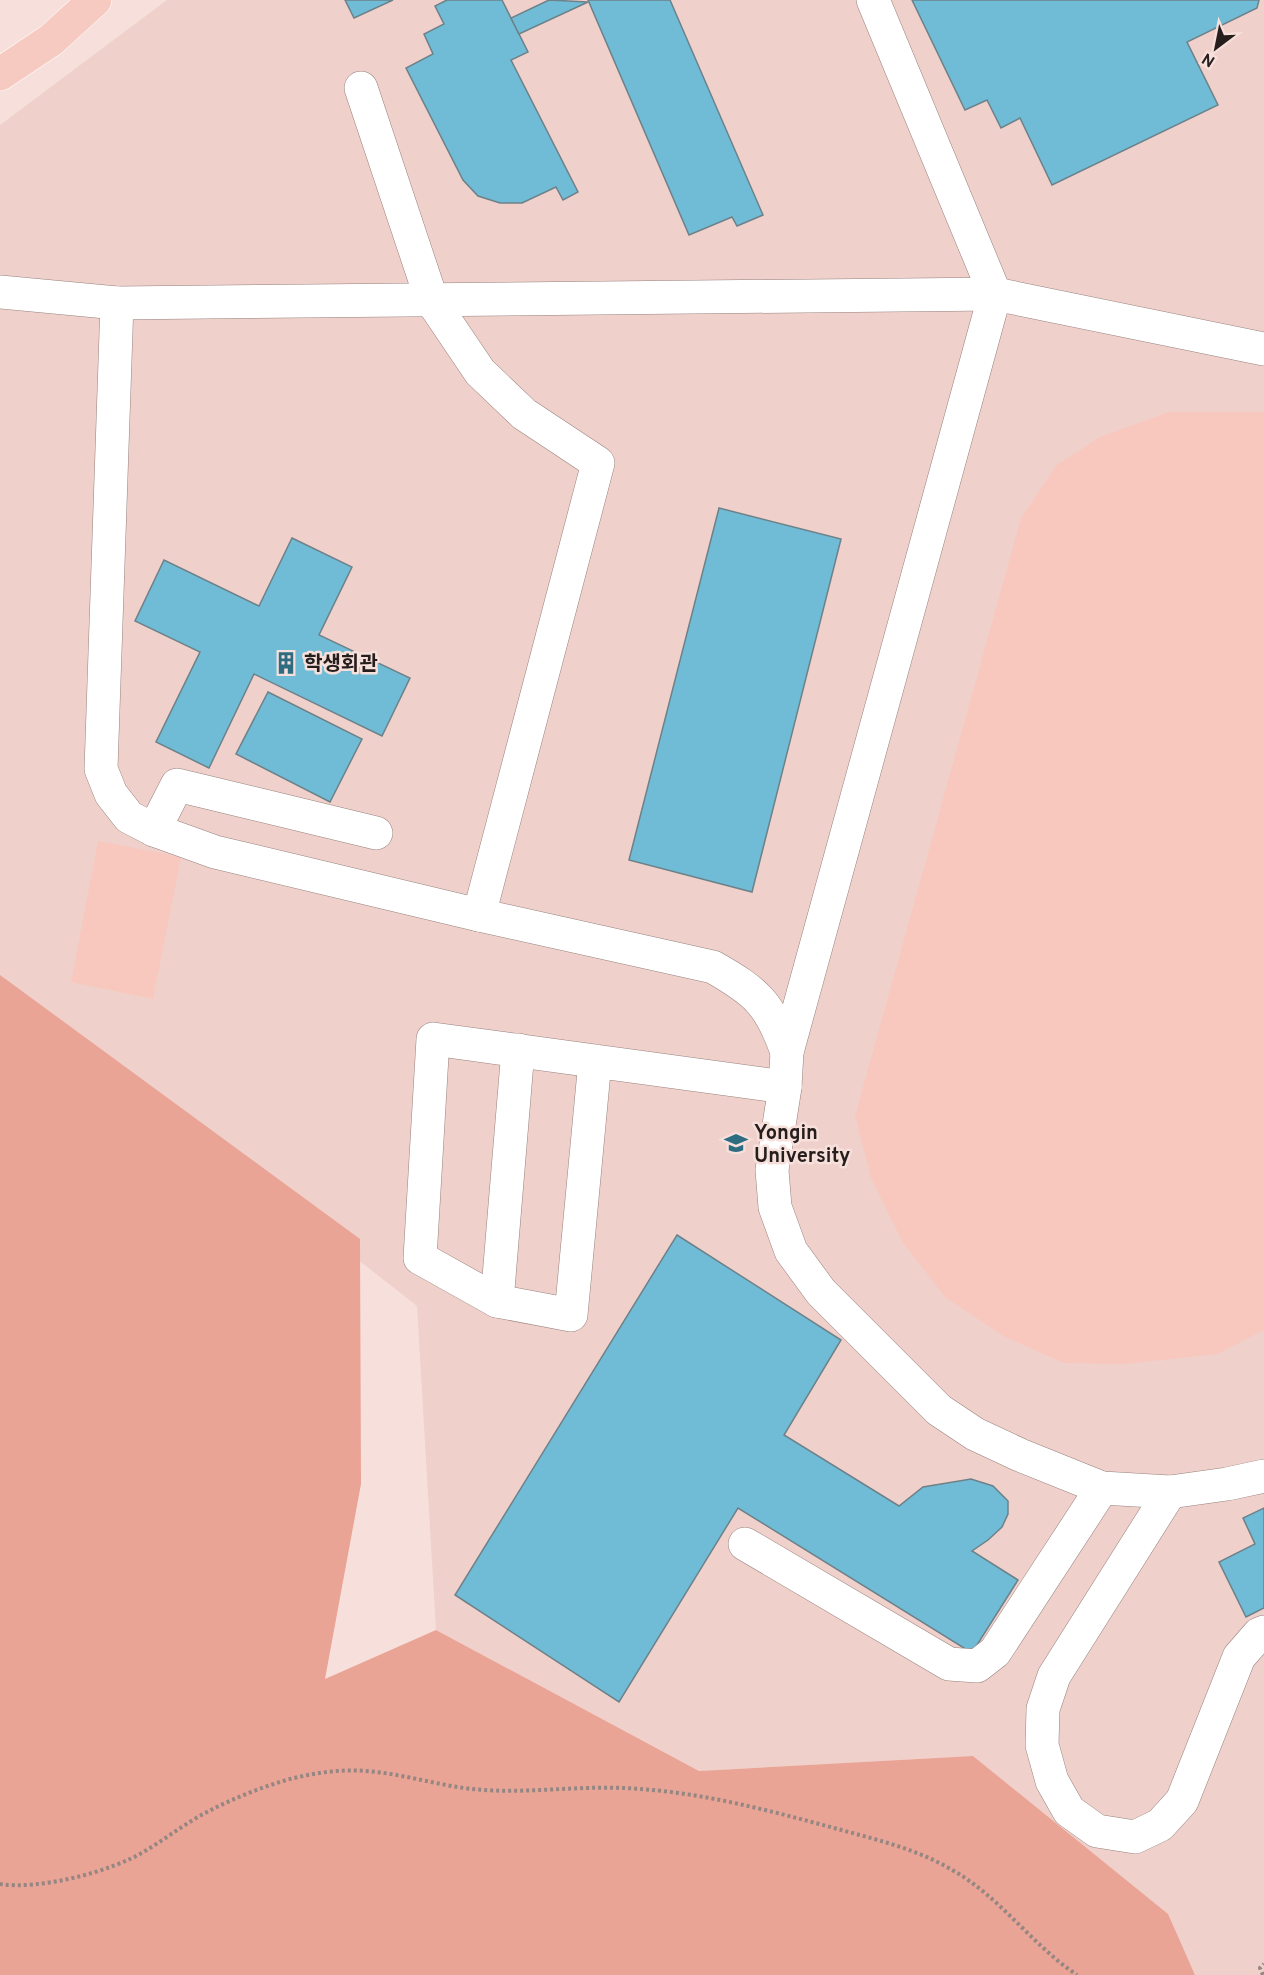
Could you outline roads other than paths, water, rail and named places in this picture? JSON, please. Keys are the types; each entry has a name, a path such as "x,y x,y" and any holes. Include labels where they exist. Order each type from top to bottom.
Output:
{"main road":[{"path":"0,74 51,40 95,0"}],"street":[{"path":"873,0 995,294 787,1052 785,1087 772,1170 775,1207 791,1251 821,1292 939,1410 966,1428 1020,1455 1102,1488 1170,1492 1264,1476"},
{"path":"361,88 432,301 480,372 524,414 598,463 479,915"},
{"path":"0,292 117,303 995,294 1264,349"},
{"path":"117,303 101,769 111,794 129,817 154,830 215,852 479,915 713,967 740,982 765,1005 778,1027 787,1052"},
{"path":"154,830 177,785 376,833"},
{"path":"595,1061 571,1315 497,1301 420,1258 433,1039 518,1050 785,1087"},
{"path":"497,1301 518,1050"},
{"path":"745,1544 950,1664 977,1666 995,1652 1102,1488"},
{"path":"1170,1492 1054,1676 1044,1709 1042,1745 1052,1781 1069,1811 1097,1831 1135,1837 1161,1825 1182,1801 1239,1657 1259,1634 1264,1632"}],"place":[{"name":"학생회관","path":"286,663"},
{"name":"Yongin University","path":"736,1143"}]}
